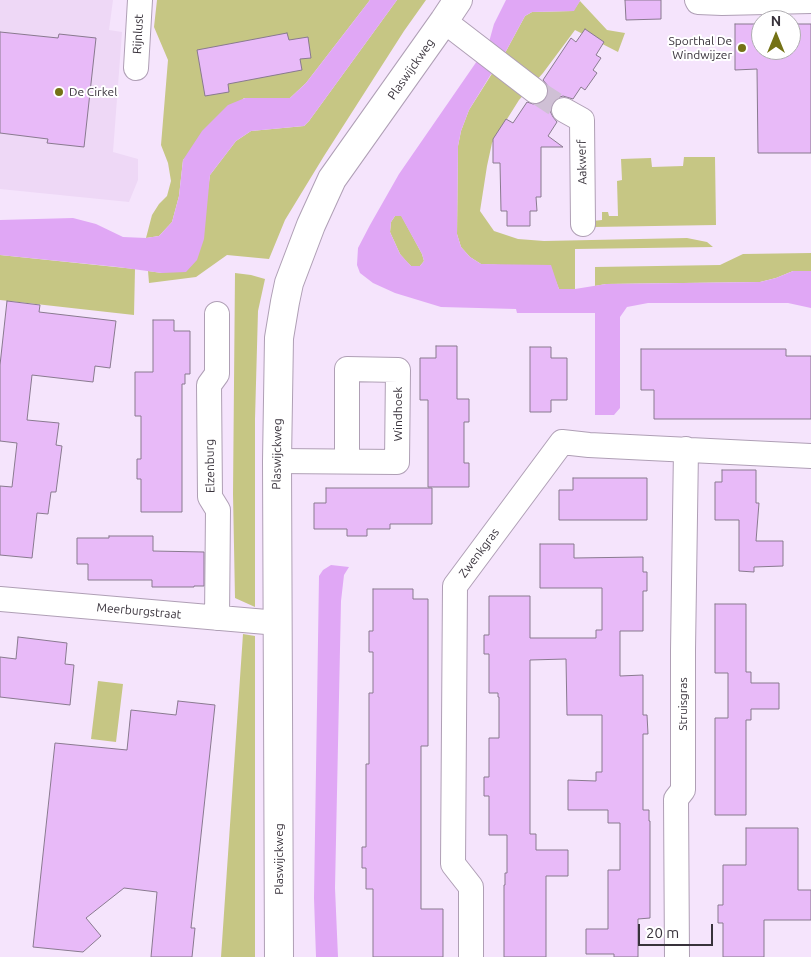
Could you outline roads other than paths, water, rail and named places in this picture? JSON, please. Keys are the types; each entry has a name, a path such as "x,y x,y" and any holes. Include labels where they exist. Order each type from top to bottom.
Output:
{"street":[{"name":"Rijnlust","path":"136,68 140,0"},
{"path":"698,0 698,2 722,4 811,1"},
{"path":"451,11 536,91"},
{"name":"Plaswijckweg","path":"280,957 277,460 280,338 288,283 310,225 332,179 451,11"},
{"name":"Aakwerf","path":"564,110 582,120 583,224"},
{"name":"Elzenburg","path":"216,314 217,374 209,385 210,498 218,510 217,618"},
{"name":"Zwenkgras","path":"471,957 471,886 453,864 455,586 562,442 811,456"},
{"name":"Struisgras","path":"677,957 676,799 682,790 686,449"},
{"path":"277,460 347,461"},
{"name":"Meerburgstraat","path":"0,599 278,623"}],"tunnel":[{"path":"535,91 564,110"}],"place":[{"name":"Sporthal De Windwijzer","path":"742,48"},
{"name":"De Cirkel","path":"59,92"}]}
